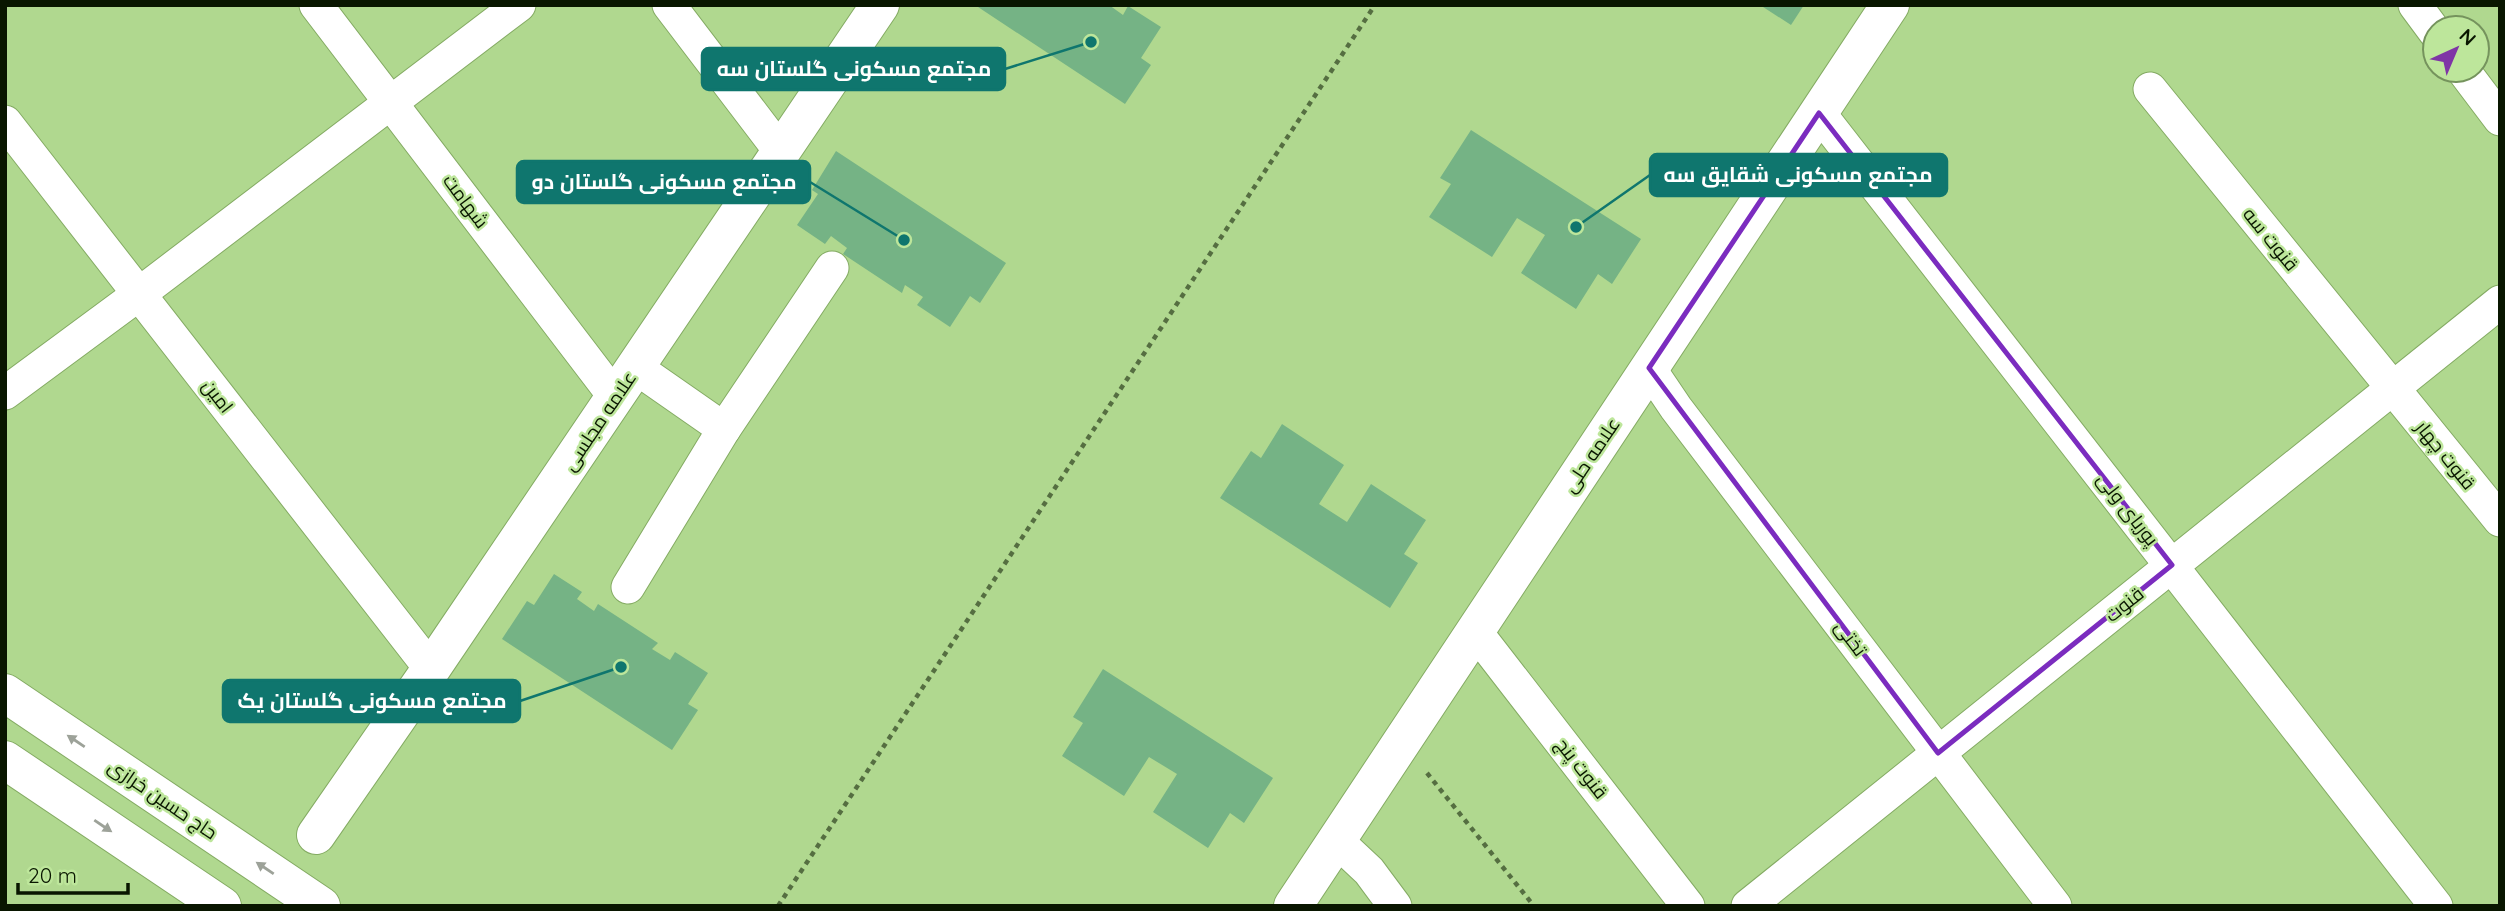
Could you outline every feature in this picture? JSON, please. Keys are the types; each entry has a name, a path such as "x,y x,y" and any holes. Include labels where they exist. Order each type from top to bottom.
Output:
{"street":[{"name":"شهامت","path":"316,5 391,102 625,382 724,429"},
{"path":"5,393 519,5"},
{"path":"669,5 781,152"},
{"name":"علامه مجلسی","path":"316,835 880,5"},
{"name":"علامه حلی","path":"1293,906 1890,5"},
{"path":"2474,84 2500,119"},
{"name":"قنوت سه","path":"2150,89 2392,389"},
{"name":"پوریای ولی","path":"1819,113 2436,906"},
{"name":"امین","path":"5,122 431,669"},
{"path":"628,587 724,429 832,268"},
{"name":"قنوت","path":"1748,906 2500,302"},
{"name":"تختی","path":"1649,368 1676,408 2055,906"},
{"name":"قنوت چهار","path":"2392,389 2500,520"},
{"name":"قنوت پنج","path":"1475,631 1688,906"},
{"name":"حاج حسین خرازی","path":"5,693 321,906"},
{"path":"5,760 222,906"},
{"path":"1336,840 1368,871 1395,906"}],"path":[{"path":"778,906 1375,5"},
{"path":"1402,741 1534,906"}],"highlighted area":[{"path":"1819,113 2172,565 1938,753 1649,368"}],"building":[{"path":"975,5 1109,5 1123,15 1128,6 1161,27 1141,58 1151,65 1125,104"},
{"path":"1760,5 1804,5 1791,25"},
{"path":"1471,130 1641,239 1612,284 1598,274 1576,309 1521,273 1545,235 1517,218 1492,257 1429,217 1451,184 1440,178"},
{"path":"836,151 1006,263 980,303 970,296 950,327 917,305 923,297 905,285 902,293 843,254 847,248 831,236 825,244 797,225 818,194 812,190"},
{"path":"1282,424 1344,465 1319,504 1347,522 1371,484 1426,520 1404,554 1418,563 1390,608 1220,498 1251,451 1261,458"},
{"path":"554,574 582,592 577,599 594,611 598,604 658,643 652,649 670,660 675,652 708,673 688,704 698,710 672,750 502,639 527,601 534,605"},
{"path":"1103,669 1273,778 1244,823 1230,813 1208,848 1153,812 1177,774 1149,757 1124,796 1062,756 1083,723 1073,717"}],"place":[{"name":"مجتمع مسکونی گلستان سه","path":"1091,42"},
{"name":"مجتمع مسکونی شقایق سه","path":"1576,227"},
{"name":"مجتمع مسکونی گلستان دو","path":"904,240"},
{"name":"مجتمع مسکونی گلستان یک","path":"621,667"}]}
